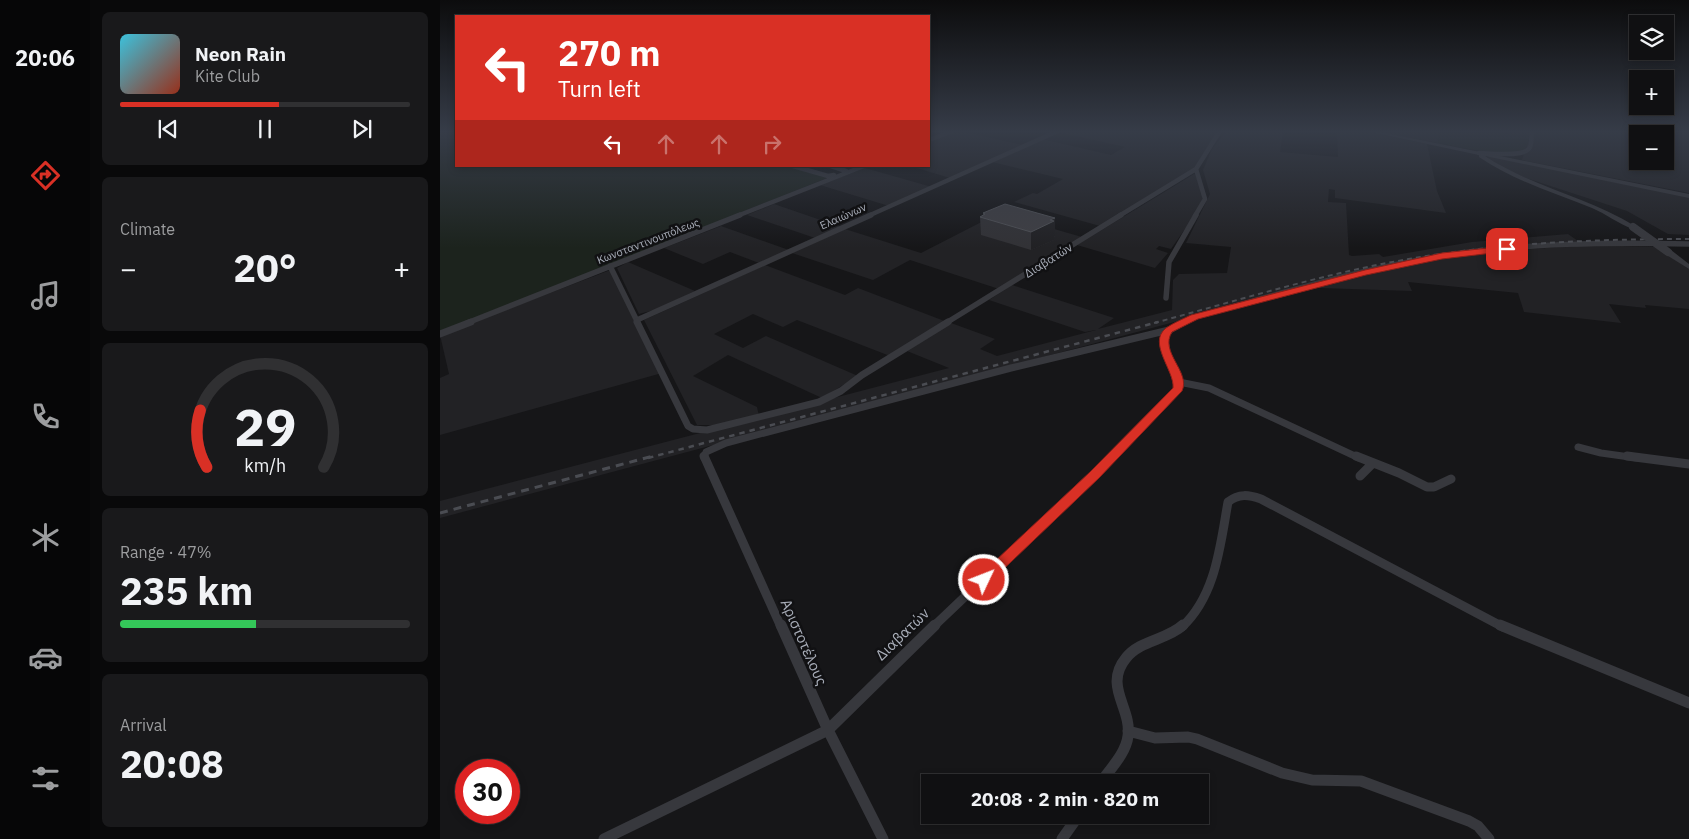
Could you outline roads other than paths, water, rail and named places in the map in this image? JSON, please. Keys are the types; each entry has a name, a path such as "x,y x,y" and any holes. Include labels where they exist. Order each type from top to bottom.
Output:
{"street":[{"path":"808,170 828,176 846,170"},
{"name":"Κωνσταντινουπόλεως","path":"440,334 853,170"},
{"name":"Ελαιώνων","path":"637,320 971,170"},
{"name":"Διαβατών","path":"637,320 684,420 693,430 707,430 726,426 819,402 1194,170"},
{"path":"1166,298 1169,262 1205,199 1196,170"},
{"path":"1503,170 1603,210 1633,227 1689,267"},
{"path":"1563,170 1689,196"},
{"path":"1451,478 1431,488 1372,464 1209,388 1179,385 1167,356 1165,336 1169,330 1194,317 1365,272 1442,256 1492,250 1606,242 1689,244"},
{"path":"610,266 637,320"},
{"name":"Αριστοτέλους","path":"883,839 828,730 704,455 716,446 1010,368 1169,330"},
{"name":"Διαβατών","path":"604,839 828,730 918,641 1095,475 1179,385"},
{"path":"1578,447 1601,453 1689,464"},
{"path":"1360,476 1372,464"},
{"path":"1107,774 1124,750 1128,731 1116,684 1122,664 1126,657 1138,648 1177,631 1190,620 1201,605 1212,580 1228,502 1233,497 1244,495 1261,499 1499,624 1689,703"},
{"path":"1128,731 1155,738 1197,738 1294,777 1317,781 1335,779 1361,781 1470,821 1478,826 1489,839"},
{"path":"1062,839 1073,824"}],"railway":[{"path":"1154,323 1340,273 1438,254 1545,243 1689,239"},
{"path":"648,458 1158,322"},
{"path":"440,513 653,456"}]}
